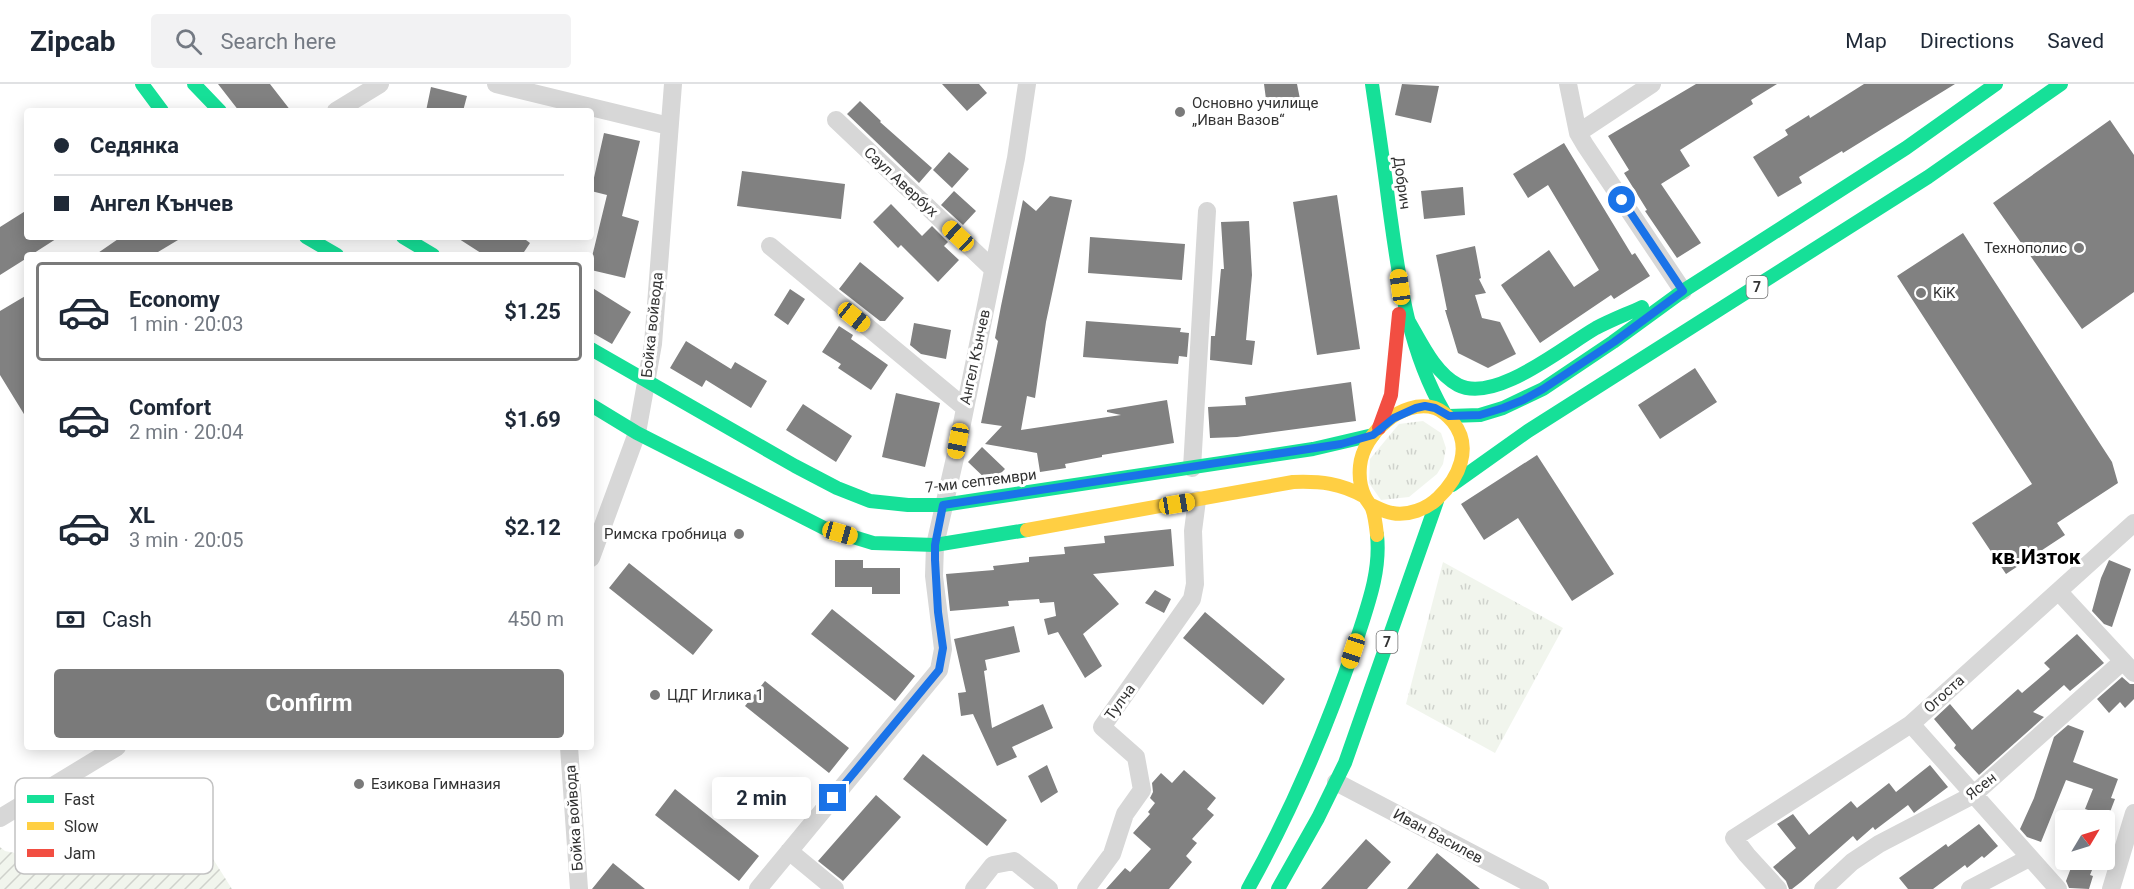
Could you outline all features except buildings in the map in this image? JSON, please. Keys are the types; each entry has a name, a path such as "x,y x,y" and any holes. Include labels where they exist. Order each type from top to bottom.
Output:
{"main road":[{"path":"142,84 160,108"},
{"path":"194,84 217,108"},
{"name":"Добрич","path":"1372,84 1400,287 1422,372 1428,387 1446,414"},
{"name":"7","path":"1248,889 1317,751 1366,609 1377,565 1377,545 1368,501 1360,484 1359,470 1365,448 1376,432 1406,411 1416,408 1425,406 1446,414 1480,415 1503,408 1543,389 1614,342 1683,291 1871,171 1996,84"},
{"name":"7","path":"1450,486 1528,431 1797,261 1959,155 2061,84"},
{"path":"1938,124 1959,155"},
{"path":"311,240 332,252"},
{"path":"408,240 429,252"},
{"name":"Добрич","path":"1376,432 1389,404 1395,374 1400,287"},
{"path":"1408,320 1444,376 1456,384 1483,390 1496,388 1510,381 1598,327 1683,291"},
{"name":"7-ми септември","path":"594,351 837,488 870,501 908,505 943,505 1192,468 1341,444 1376,432"},
{"path":"594,407 637,432 824,528 873,543 935,545 1096,519 1293,482 1316,481 1341,484 1368,501"},
{"name":"7","path":"1368,501 1391,514 1402,514 1425,508 1437,501 1450,486 1462,464 1462,438 1456,425 1446,414"},
{"name":"7","path":"1278,889 1336,782 1369,696 1437,501"},
{"path":"1295,799 1319,784 1336,782 1331,753 1339,692"}],"street":[{"path":"341,108 380,84"},
{"path":"496,84 669,126"},
{"name":"Бойка войвода","path":"594,550 637,432 653,344 673,84"},
{"name":"Ангел Кънчев","path":"758,889 939,670 943,648 934,576 935,545 1016,158 1027,84"},
{"path":"1568,84 1578,133 1683,291"},
{"path":"1578,133 1652,84"},
{"name":"Саул Авербух","path":"836,120 993,269"},
{"path":"1192,468 1207,211"},
{"path":"770,246 964,407"},
{"name":"Тулча","path":"1086,889 1113,854 1125,814 1142,790 1136,757 1102,727 1192,599 1195,584 1193,531 1197,500"},
{"name":"Огоста","path":"1778,889 1734,838 1911,724 2134,524"},
{"path":"2059,592 2128,667"},
{"name":"Ясен","path":"1823,889 1852,862 1879,844 1973,795 2128,667"},
{"path":"1911,724 2058,889"},
{"path":"66,778 112,750"},
{"name":"Бойка войвода","path":"569,750 579,889"},
{"name":"Иван Василев","path":"1336,782 1540,889"},
{"path":"0,818 15,809"},
{"path":"2111,889 2126,867 2134,813"},
{"path":"789,851 835,889"},
{"path":"1970,889 2030,858"},
{"path":"974,889 993,865 1014,861 1049,889"}],"green space":[{"path":"1423,421 1441,433 1446,448 1443,464 1437,474 1409,497 1381,500 1369,483 1370,459 1399,424"},
{"path":"1443,562 1563,628 1495,753 1406,704"},
{"path":"0,847 5,851 15,853 15,874 213,874 213,859 232,889 0,889"}],"traffic: fast":[{"path":"142,84 160,108"},
{"path":"194,84 217,108"},
{"path":"1372,84 1406,312 1421,363 1444,412"},
{"path":"1449,416 1480,415 1503,408 1543,389 1683,291 1906,148 1996,84"},
{"path":"1452,485 1528,431 1928,177 2061,84"},
{"path":"311,240 332,252"},
{"path":"408,240 428,252"},
{"path":"1408,320 1435,365 1458,385 1473,389 1491,387 1528,371 1596,328 1642,307"},
{"path":"594,351 795,466 837,488 870,501 908,505 943,505 1313,449 1373,435"},
{"path":"594,407 637,433 824,528 873,543 935,545 1027,530"},
{"path":"1278,889 1318,818 1345,763 1437,501"},
{"path":"1248,889 1294,799 1345,674 1375,576 1377,535"}],"traffic: slow":[{"path":"1371,505 1398,514 1417,511 1438,498 1445,490 1457,472 1463,452 1459,432 1445,414 1435,408 1422,406 1410,408 1386,421 1368,442 1360,466 1360,478 1363,493 1373,511 1377,535"},
{"path":"1027,530 1293,482 1330,484 1365,497"}],"traffic: jam":[{"path":"1379,428 1391,395 1399,314"}],"place":[{"name":"Основно училище „Иван Вазов“","path":"1180,112"},
{"name":"Технополис","path":"2079,248"},
{"name":"KiK","path":"1921,293"},
{"name":"Римска гробница","path":"739,534"},
{"name":"ЦДГ Иглика 1","path":"655,695"},
{"name":"Езикова Гимназия","path":"359,784"}],"district":[{"name":"кв.Изток","path":"2036,557"}],"route":[{"path":"833,798 939,670 943,648 934,576 935,545 943,505 1341,444 1373,435 1379,428 1406,411 1425,406 1435,408 1449,416 1480,415 1523,400 1614,342 1683,291 1622,200"}]}
